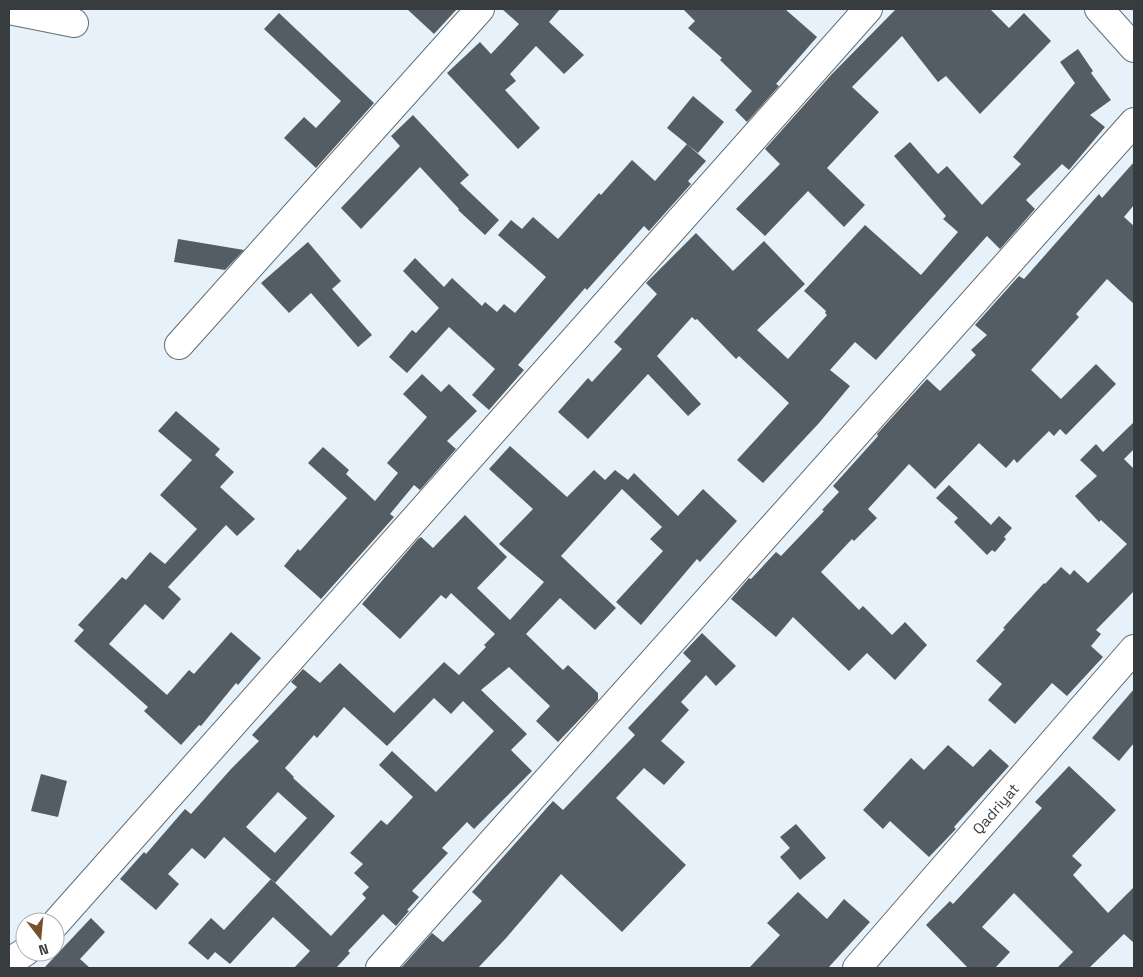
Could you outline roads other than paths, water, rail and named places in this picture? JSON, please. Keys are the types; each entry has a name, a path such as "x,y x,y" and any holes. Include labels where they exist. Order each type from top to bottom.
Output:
{"street":[{"path":"179,345 480,9"},
{"path":"65,913 868,9"},
{"path":"9,10 74,23"},
{"path":"1101,10 1134,48"},
{"path":"380,968 1134,122"},
{"name":"Qadriyat","path":"857,968 1134,649"}]}
